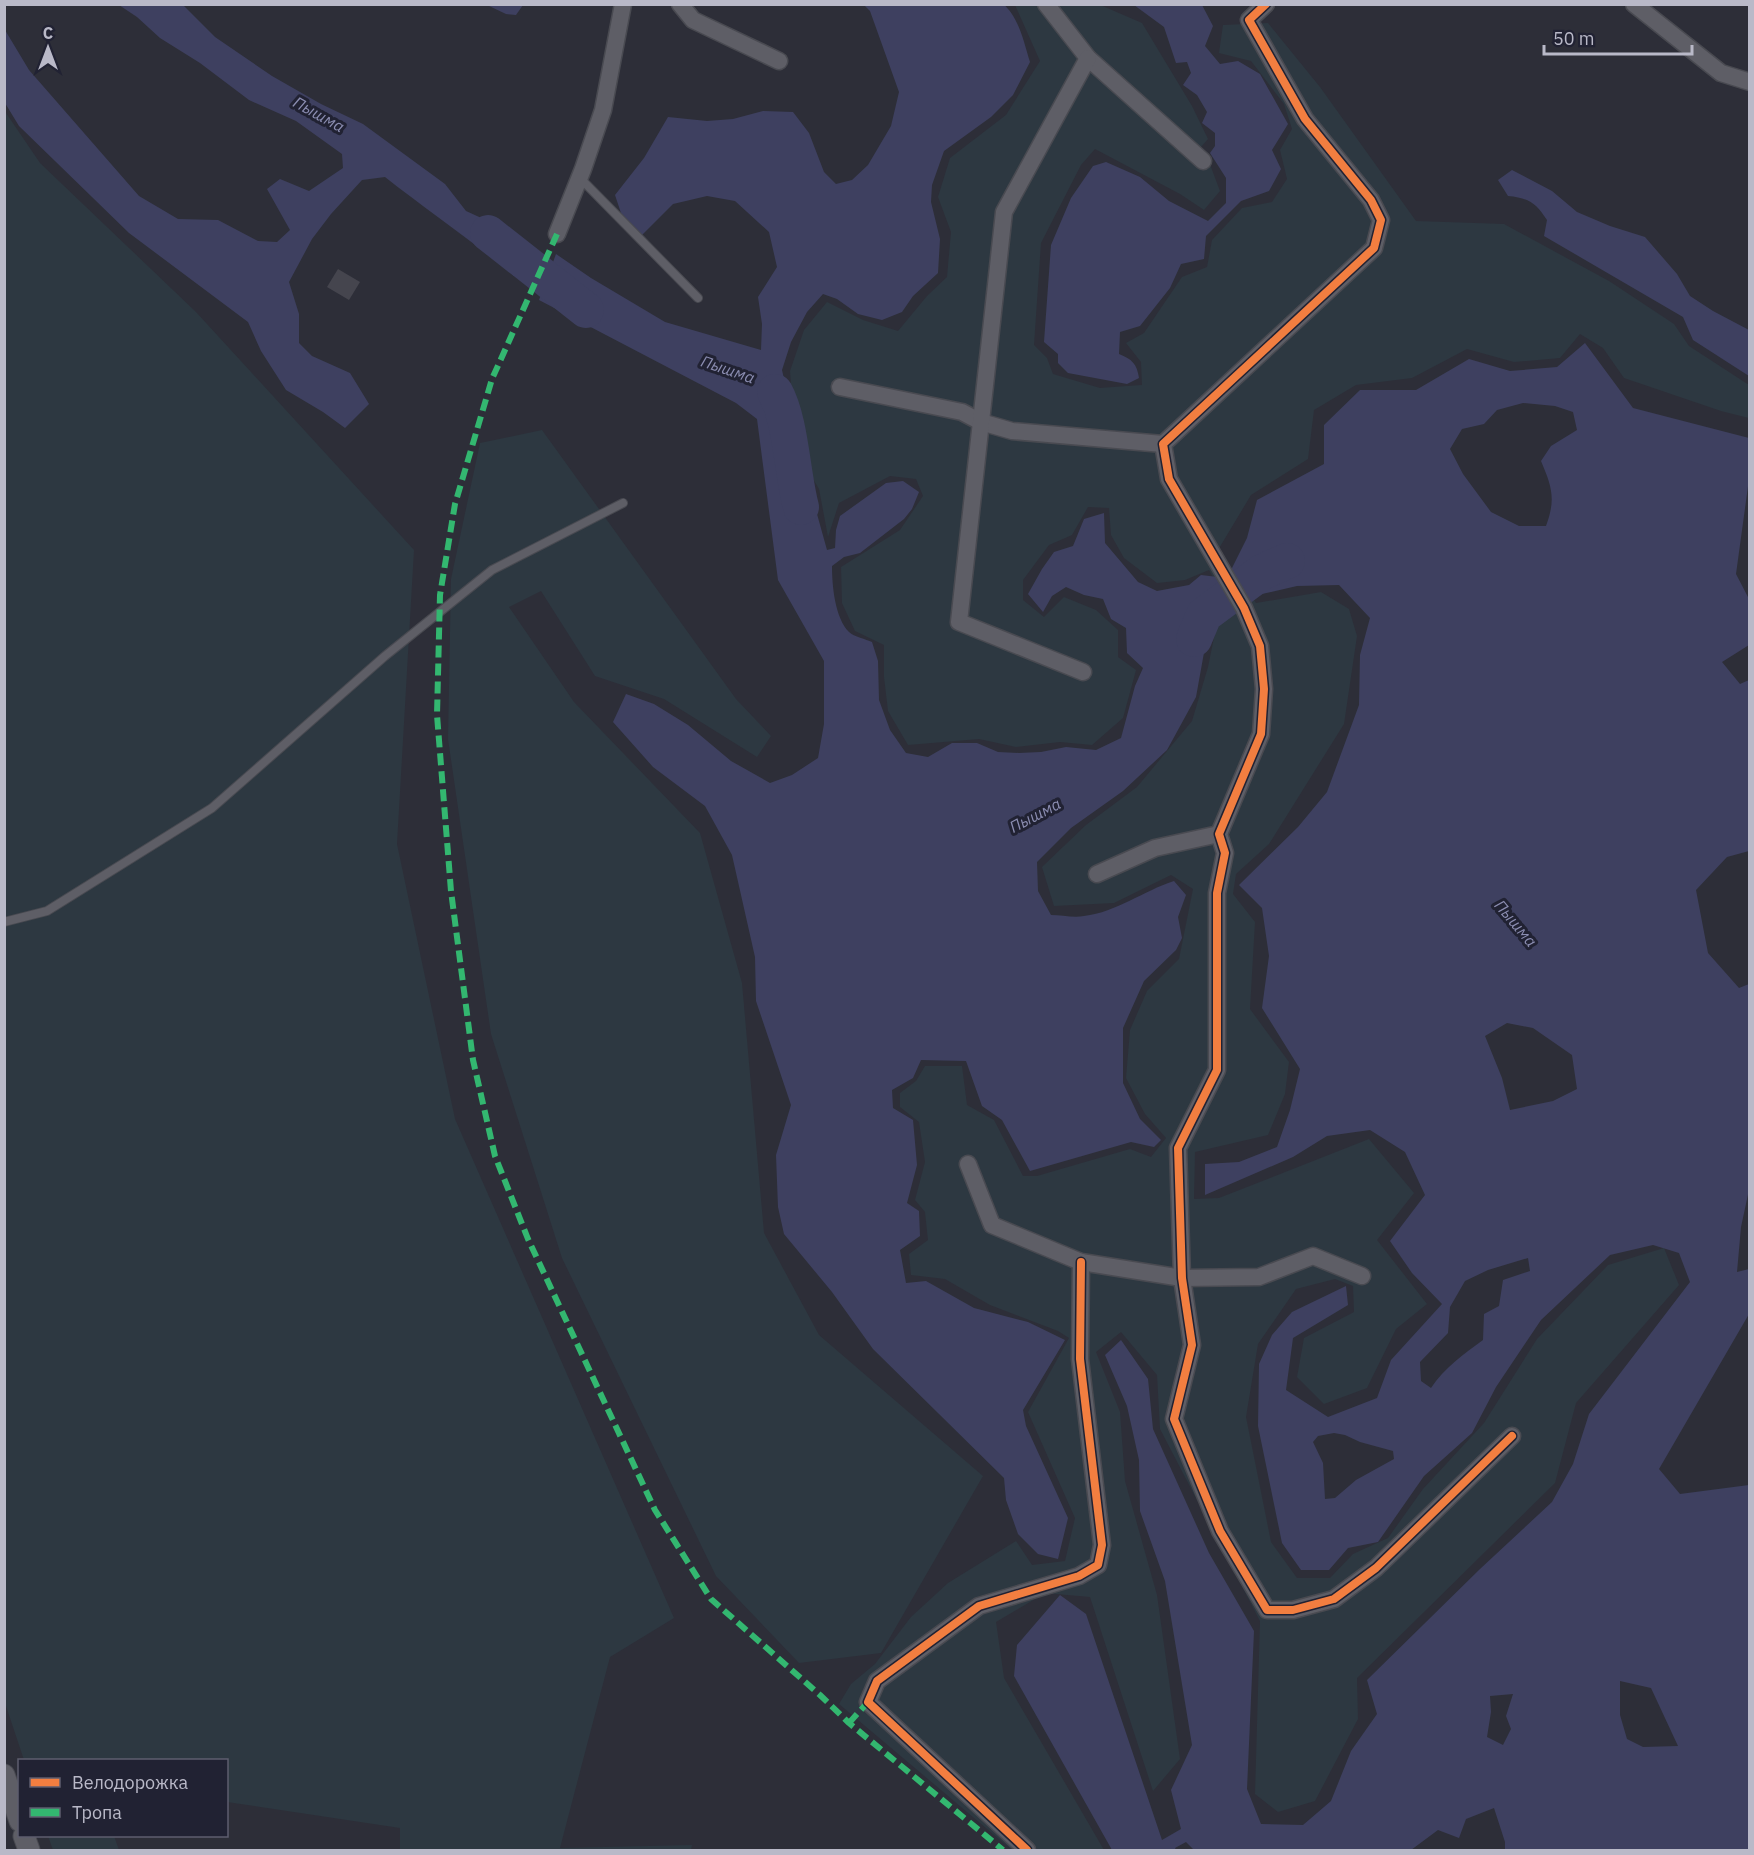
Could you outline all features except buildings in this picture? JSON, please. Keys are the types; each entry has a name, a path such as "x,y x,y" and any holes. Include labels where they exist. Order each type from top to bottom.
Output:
{"street":[{"path":"557,234 603,110 623,4"},
{"path":"680,4 693,20 779,61"},
{"path":"1046,4 1088,58 1203,161"},
{"path":"840,387 962,412 981,422 1012,431 1163,444 1374,248 1381,220 1371,200 1305,119 1249,20 1266,4"},
{"path":"1634,4 1721,73 1749,82"},
{"path":"1083,672 959,622 1004,212 1088,58"},
{"path":"1163,444 1169,479 1244,608 1260,646 1264,689 1261,734 1219,834 1225,853 1217,893 1217,1070 1178,1148 1182,1278 1192,1345 1174,1419 1220,1531 1267,1610 1293,1610 1334,1599 1376,1568 1512,1436"},
{"path":"1096,874 1155,848 1219,834"},
{"path":"968,1164 992,1225 1081,1262 1182,1278 1259,1277 1313,1256 1362,1276"},
{"path":"1027,1851 868,1702 877,1681 979,1606 1079,1576 1098,1565 1102,1545 1080,1359 1081,1262"},
{"path":"4,1775 18,1815"}],"lane":[{"path":"579,178 698,298"},
{"path":"4,922 47,910 212,808 385,656 492,570 623,503"}],"shaded area":[{"path":"1098,4 1142,23 1192,106 1208,139 1201,147 1220,191 1204,210 1180,194 1095,149 1081,165 1041,243 1034,345 1047,358 1053,374 1100,388 1142,385 1141,362 1126,343 1144,333 1182,277 1207,267 1212,240 1242,208 1272,202 1287,179 1280,150 1292,129 1284,104 1251,61 1219,53 1223,25 1268,23 1320,87 1416,221 1504,224 1609,281 1674,324 1689,346 1749,385 1749,418 1721,411 1624,378 1603,348 1580,334 1560,358 1514,362 1467,349 1412,378 1356,385 1314,410 1308,459 1251,495 1218,550 1256,603 1321,592 1349,609 1357,636 1344,724 1269,844 1236,874 1233,894 1255,922 1250,1009 1289,1062 1285,1094 1268,1135 1195,1152 1194,1199 1219,1198 1369,1139 1414,1193 1377,1240 1427,1304 1396,1329 1367,1388 1324,1404 1297,1377 1304,1338 1354,1312 1353,1286 1335,1279 1296,1289 1258,1344 1246,1417 1271,1542 1297,1578 1330,1578 1353,1554 1388,1538 1423,1489 1484,1423 1537,1339 1608,1265 1664,1248 1679,1285 1576,1403 1555,1483 1357,1678 1358,1719 1315,1801 1278,1812 1255,1794 1260,1621 1160,1429 1157,1375 1121,1332 1096,1352 1120,1412 1125,1481 1157,1595 1180,1759 1153,1791 1090,1597 1045,1593 996,1622 1004,1678 1104,1850 1012,1850 839,1704 851,1684 875,1664 911,1617 948,1583 1016,1541 1032,1565 1065,1561 1075,1518 1028,1412 1069,1338 1058,1331 990,1305 945,1279 911,1275 909,1254 928,1240 925,1212 915,1200 925,1162 919,1122 900,1107 900,1093 916,1081 925,1066 962,1066 967,1105 994,1120 1023,1176 1037,1176 1130,1149 1151,1157 1166,1138 1145,1114 1126,1078 1130,1030 1147,991 1179,959 1193,889 1171,875 1114,903 1054,906 1042,867 1086,825 1137,787 1192,721 1208,667 1216,628 1230,606 1209,570 1185,580 1157,583 1124,558 1111,535 1109,508 1088,507 1072,535 1049,545 1023,580 1023,600 1044,617 1064,597 1096,610 1118,630 1118,657 1136,670 1123,718 1092,745 1060,742 1016,747 979,739 908,745 888,711 884,677 884,645 855,631 842,603 841,567 900,530 923,496 916,479 890,476 839,503 828,537 819,489 796,450 790,371 804,330 827,302 863,320 898,331 927,296 947,277 951,232 938,197 950,158 1006,115 1040,61 1015,5"},
{"path":"4,110 40,163 196,312 414,550 397,844 455,1119 674,1618 610,1657 560,1848 692,1845 691,1850 400,1850 400,1828 228,1802 228,1759 24,1759 4,1700"},
{"path":"542,430 736,699 771,736 757,757 664,699 595,676 541,591 509,607 574,702 700,833 742,983 764,1233 819,1335 983,1476 881,1653 799,1663 716,1576 562,1258 491,1034 448,739 451,579 480,443"},
{"path":"48,1837 114,1837 119,1850 53,1850"}],"water":[{"path":"523,4 516,15 506,14 487,5"},
{"path":"1003,4 1009,9 1017,23 1030,62 1013,95 991,117 944,151 932,185 931,202 940,239 938,273 913,296 902,312 882,320 858,314 837,299 823,294 807,312 791,342 782,370 787,392 789,457 803,473 814,492 817,514 827,550 835,548 840,516 886,483 903,481 919,492 912,509 904,519 860,553 844,557 832,566 834,592 840,619 851,634 872,642 878,661 879,700 890,730 906,753 928,757 952,743 977,743 998,752 1041,752 1066,747 1096,750 1121,738 1135,686 1143,668 1127,653 1126,628 1111,619 1103,599 1084,595 1066,587 1052,596 1043,612 1028,594 1054,552 1073,546 1084,519 1104,513 1105,543 1138,582 1157,591 1189,585 1201,575 1218,577 1226,593 1205,647 1196,697 1167,750 1123,791 1071,828 1037,862 1038,891 1051,915 1076,917 1096,914 1174,881 1186,895 1178,917 1182,938 1176,950 1144,981 1123,1028 1123,1083 1140,1119 1161,1140 1154,1147 1131,1142 1030,1171 1002,1120 982,1106 966,1061 921,1060 913,1078 892,1090 893,1108 913,1120 917,1165 907,1203 919,1211 920,1236 900,1250 906,1283 926,1281 974,1308 1028,1322 1065,1340 1023,1410 1026,1426 1068,1518 1058,1559 1038,1554 1018,1534 1006,1500 1004,1478 873,1349 832,1292 784,1234 778,1207 776,1155 791,1105 756,1001 755,957 732,855 705,806 653,767 613,722 626,694 654,704 688,725 731,761 770,783 792,775 818,758 824,724 824,661 778,580 757,419 736,403 539,300 556,254 591,278 665,322 761,350 762,324 758,297 777,267 769,232 735,201 707,196 673,204 640,237 623,219 615,195 644,158 668,117 707,121 733,119 763,111 793,112 809,133 824,172 836,184 852,180 868,165 891,126 899,92 870,11 864,5"},
{"path":"4,5 6,5 5,30 29,70 139,196 178,219 218,220 258,241 277,242 290,230 267,189 280,179 309,191 343,168 342,154 296,121 249,100 200,63 160,38 137,17 119,5 183,5 215,37 272,76 321,104 363,124 445,184 466,211 499,226 535,252 514,276 385,177 362,180 312,239 289,282 299,314 299,343 312,356 350,373 369,404 345,428 286,390 261,351 248,322 129,233 19,126 5,103"},
{"path":"1134,5 1202,5 1213,26 1205,46 1220,64 1238,61 1260,74 1288,124 1272,150 1281,169 1269,191 1241,201 1206,236 1204,259 1181,264 1170,288 1140,326 1120,332 1119,354 1133,363 1139,378 1127,384 1068,373 1058,363 1058,354 1044,342 1051,245 1071,198 1093,166 1106,162 1140,177 1169,201 1208,221 1226,203 1226,178 1210,153 1215,146 1215,133 1202,123 1207,112 1197,95 1183,85 1191,73 1187,62 1176,63 1164,27"},
{"path":"1512,170 1552,191 1577,212 1645,237 1677,274 1690,296 1749,330 1749,376 1693,340 1683,317 1544,236 1547,220 1539,209 1527,200 1508,196 1498,180"},
{"path":"1585,343 1633,408 1749,438 1749,479 1736,574 1749,599 1749,645 1722,662 1740,684 1749,680 1749,851 1727,857 1696,890 1708,953 1739,988 1749,984 1750,1185 1741,1227 1737,1272 1749,1269 1749,1314 1659,1469 1680,1494 1749,1485 1749,1850 1505,1850 1505,1842 1494,1808 1466,1819 1459,1838 1438,1830 1411,1850 1194,1850 1186,1842 1175,1848 1176,1850 1112,1850 1014,1676 1017,1645 1060,1595 1086,1614 1162,1840 1181,1829 1171,1790 1192,1745 1165,1581 1140,1511 1139,1460 1127,1406 1105,1355 1121,1340 1148,1379 1153,1429 1209,1553 1254,1631 1247,1789 1261,1824 1303,1825 1331,1801 1351,1751 1377,1714 1367,1680 1552,1502 1573,1464 1589,1414 1690,1282 1679,1253 1653,1245 1610,1255 1541,1320 1496,1387 1472,1433 1424,1476 1378,1542 1348,1548 1329,1570 1301,1570 1282,1543 1258,1426 1259,1364 1272,1335 1292,1312 1346,1286 1348,1305 1293,1338 1286,1390 1328,1417 1377,1398 1391,1360 1442,1304 1412,1273 1390,1241 1425,1195 1405,1152 1370,1130 1327,1136 1293,1157 1205,1195 1205,1164 1239,1162 1277,1147 1290,1110 1300,1069 1262,1008 1269,956 1262,908 1239,885 1298,827 1327,792 1359,705 1360,655 1370,618 1339,585 1297,586 1253,596 1230,572 1247,538 1257,500 1324,464 1324,425 1360,390 1416,390 1469,359 1510,371 1557,367","holes":["1523,403 1555,406 1573,412 1577,430 1551,446 1541,461 1548,478 1552,500 1546,526 1519,526 1491,512 1463,474 1450,449 1462,429 1484,424 1497,410","1507,1023 1533,1028 1572,1055 1577,1089 1553,1101 1510,1110 1502,1078 1485,1036","1528,1258 1530,1271 1503,1280 1499,1306 1484,1314 1483,1340 1448,1368 1431,1388 1421,1381 1420,1362 1448,1333 1450,1307 1465,1281 1488,1270","1334,1433 1345,1435 1360,1442 1393,1451 1394,1459 1356,1480 1335,1498 1325,1499 1323,1463 1313,1442 1318,1436","1620,1681 1651,1688 1678,1746 1643,1747 1627,1739 1620,1715","1513,1694 1506,1716 1511,1729 1503,1745 1487,1737 1491,1712 1490,1696"]}],"waterway":[{"name":"Пышма","path":"488,233 586,310"},
{"name":"Пышма","path":"775,392 785,417 801,507"},
{"name":"Пышма","path":"1194,639 1204,615 1262,572 1287,561"}],"marked path":[{"path":"557,234 492,379 455,504 440,595 437,715 451,891 473,1060 495,1156 528,1239 655,1510 711,1599 849,1723 1003,1850"},
{"path":"849,1723 868,1702"}],"cycle path":[{"path":"1266,4 1249,20 1305,119 1371,200 1381,220 1374,248 1163,444 1169,479 1244,608 1260,646 1264,689 1261,734 1219,834 1225,853 1217,893 1217,1070 1178,1148 1182,1278 1192,1345 1174,1419 1220,1531 1267,1610 1293,1610 1334,1599 1376,1568 1512,1436"},
{"path":"1027,1850 868,1702 877,1681 979,1606 1079,1576 1098,1565 1102,1545 1080,1359 1081,1262"}]}
